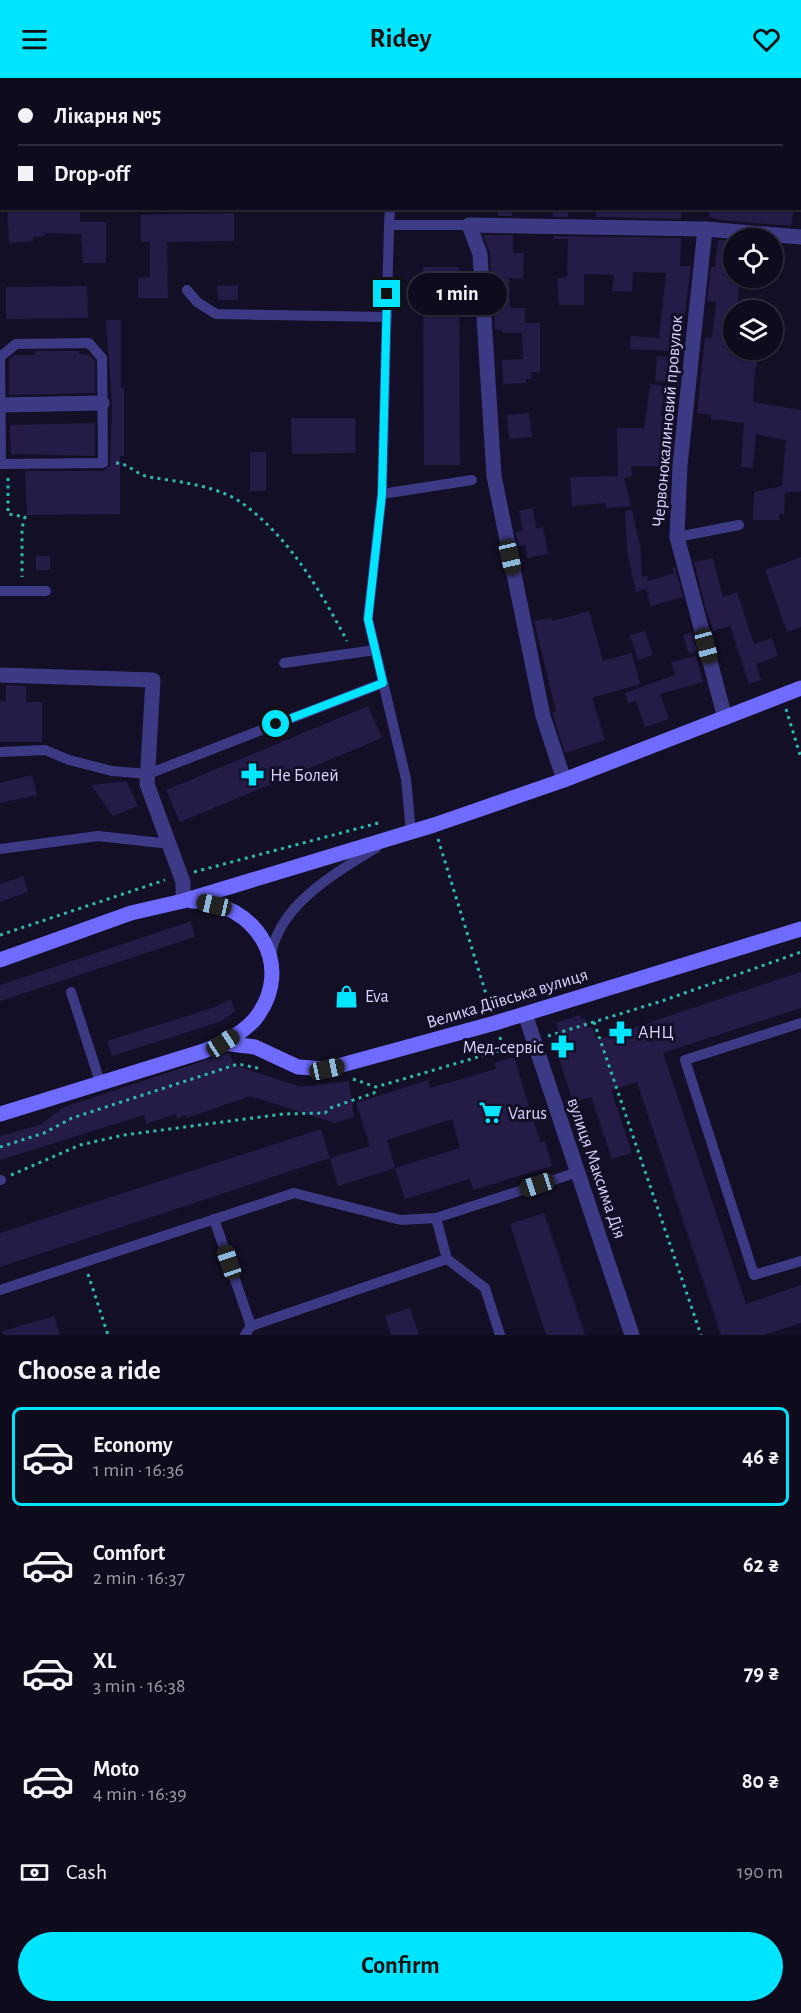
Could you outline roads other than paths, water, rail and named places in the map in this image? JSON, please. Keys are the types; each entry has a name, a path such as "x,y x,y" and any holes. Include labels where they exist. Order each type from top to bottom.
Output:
{"main road":[{"name":"Велика Діївська вулиця","path":"0,960 131,913 183,902 434,825 564,780 801,688"},
{"name":"Велика Діївська вулиця","path":"0,1114 180,1060 223,1043 242,1031 259,1011 272,977 271,959 266,942 245,918 214,905 183,902"},
{"name":"Велика Діївська вулиця","path":"223,1043 255,1047 298,1067 327,1069 495,1023 801,928"}],"street":[{"path":"564,780 543,716 494,476 480,254 469,225 705,229 801,237"},
{"name":"Червонокалиновий провулок","path":"705,229 680,465 677,537 725,718"},
{"path":"0,405 102,403"},
{"path":"0,675 153,680 147,784 181,876 183,902"},
{"name":"вулиця Максима Дія","path":"525,1014 632,1335"}],"lane":[{"path":"390,210 382,494 368,619 406,779 411,832"},
{"path":"389,225 469,225"},
{"path":"187,291 197,302 216,314 387,318"},
{"path":"89,343 102,358 102,403 103,463 1,464 0,357 16,344 89,343"},
{"path":"382,494 472,480"},
{"path":"677,537 739,525"},
{"path":"0,591 46,591"},
{"path":"284,663 375,650"},
{"path":"0,752 45,750 69,760 112,771 148,774 383,683"},
{"path":"0,849 98,836 170,843"},
{"name":"Велика Діївська вулиця","path":"271,959 271,948 280,932 310,891 329,876 390,838"},
{"path":"71,992 101,1085"},
{"path":"801,1023 685,1060 754,1275 801,1260"},
{"path":"0,1290 294,1193 401,1221 436,1218 578,1172"},
{"path":"436,1218 447,1259 485,1288 500,1335"},
{"path":"214,1219 248,1330 447,1259"}],"place":[{"name":"Не Болей","path":"252,775"},
{"name":"Eva","path":"347,996"},
{"name":"АНЦ","path":"620,1032"},
{"name":"Мед-сервіс","path":"562,1047"},
{"name":"Varus","path":"490,1113"}]}
